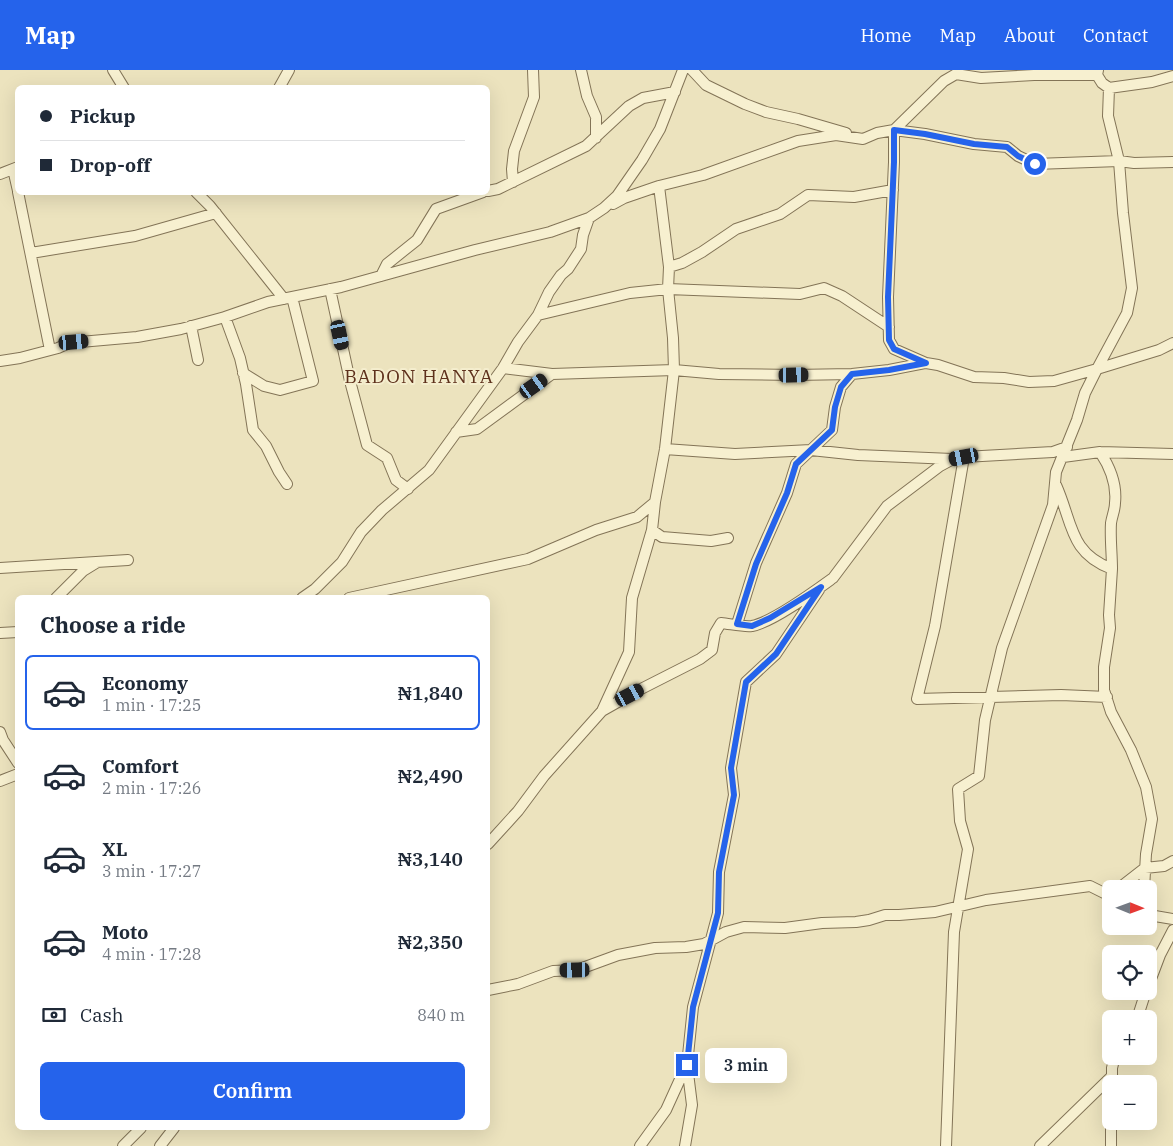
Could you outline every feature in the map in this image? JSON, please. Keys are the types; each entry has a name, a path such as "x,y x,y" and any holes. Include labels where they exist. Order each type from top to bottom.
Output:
{"street":[{"path":"113,70 122,85"},
{"path":"281,85 289,70"},
{"path":"513,182 514,151 534,97 533,70"},
{"path":"581,70 587,96 596,117 596,138"},
{"path":"604,208 617,196 642,160 660,129 683,70"},
{"path":"692,70 706,85 766,112 798,118 863,139"},
{"path":"926,363 894,349 889,340 888,297 894,130 953,74 980,78 1097,73 1102,83 1109,88 1152,82 1173,76"},
{"path":"946,1146 954,932 968,849 960,821 958,789 979,776 985,720 1002,648 1053,504 1056,472 1086,393 1127,313 1132,288 1119,161 1108,116 1109,88"},
{"path":"490,191 574,154 596,138 629,106 643,98 675,92"},
{"path":"0,361 20,358 70,343 137,337 191,326 288,298 330,289 550,232 589,218 624,198 659,186 703,176 798,141 836,135 863,139 877,133 894,130 974,144 1007,147 1018,156 1035,164 1119,161 1134,163 1173,162"},
{"path":"0,174 15,168"},
{"path":"602,711 629,652 632,598 652,530 665,448 674,370 668,290 669,267 659,186"},
{"path":"669,267 702,252 736,229 780,214 808,196 854,197 893,190"},
{"path":"19,195 50,350"},
{"path":"199,195 288,298 313,381 280,390 264,386 243,372"},
{"path":"381,276 387,264 417,240 436,209 475,195"},
{"path":"31,253 135,236 216,213"},
{"path":"306,595 342,562 361,532 370,522 429,470 503,368 518,342 538,315 549,292 561,275 568,269 581,249 583,235 589,218"},
{"path":"538,315 630,293 668,290 800,294 824,288 837,293 889,326"},
{"path":"330,289 354,397 367,445 387,458 396,480 408,489"},
{"path":"225,317 243,372 253,430 266,446 287,484"},
{"path":"191,326 198,360"},
{"path":"503,368 552,374 674,370 719,374 852,374 926,363 938,364 974,377 1004,378 1029,382 1054,382 1159,350 1173,343"},
{"path":"456,432 477,429 552,374"},
{"path":"737,624 756,564 787,493 796,464 832,430 835,407 841,387 852,374"},
{"path":"665,448 735,454 811,450 858,455 953,459 1053,452 1173,454"},
{"path":"1100,452 1113,478 1116,491 1111,521 1110,628 1104,667 1104,690 1111,712 1131,750 1146,787 1152,819 1144,880"},
{"path":"964,457 935,626 917,699 1061,694 1107,697"},
{"path":"490,842 518,811 544,776 602,711 700,659 712,650 715,633 721,623 752,626 770,618 821,587 833,578 887,506 940,466 953,459"},
{"path":"1056,485 1080,547 1090,559 1112,570"},
{"path":"364,595 528,559 596,530 637,517 655,502"},
{"path":"652,530 662,537 711,541 728,538"},
{"path":"0,568 128,560"},
{"path":"59,595 82,572 97,562"},
{"path":"684,1146 692,1105 687,1065 693,1007 718,913 719,872 734,795 731,768 746,682 776,654 821,587"},
{"path":"0,633 15,632"},
{"path":"1,738 15,759"},
{"path":"0,781 15,775"},
{"path":"1130,880 1145,868 1164,866 1173,861"},
{"path":"490,990 518,984 553,971 577,970 618,955 655,948 686,947 704,944 726,932 744,928 786,928 822,923 856,922 885,915 899,916 957,908 986,900 1090,886 1102,892"},
{"path":"1158,916 1173,919"},
{"path":"1157,963 1173,930"},
{"path":"640,1146 666,1110 687,1065"},
{"path":"1040,1146 1102,1089"},
{"path":"123,1146 139,1130"},
{"path":"160,1146 172,1130"},
{"path":"1111,1130 1111,1146"}],"district":[{"name":"BADON HANYA","path":"419,376"}],"route":[{"path":"687,1065 693,1007 718,913 719,872 734,795 731,768 746,682 776,654 821,587 788,608 752,626 737,624 756,564 787,493 796,464 832,430 835,407 841,387 852,374 926,363 894,349 889,340 888,297 894,130 974,144 1007,147 1018,156 1035,164"}]}
